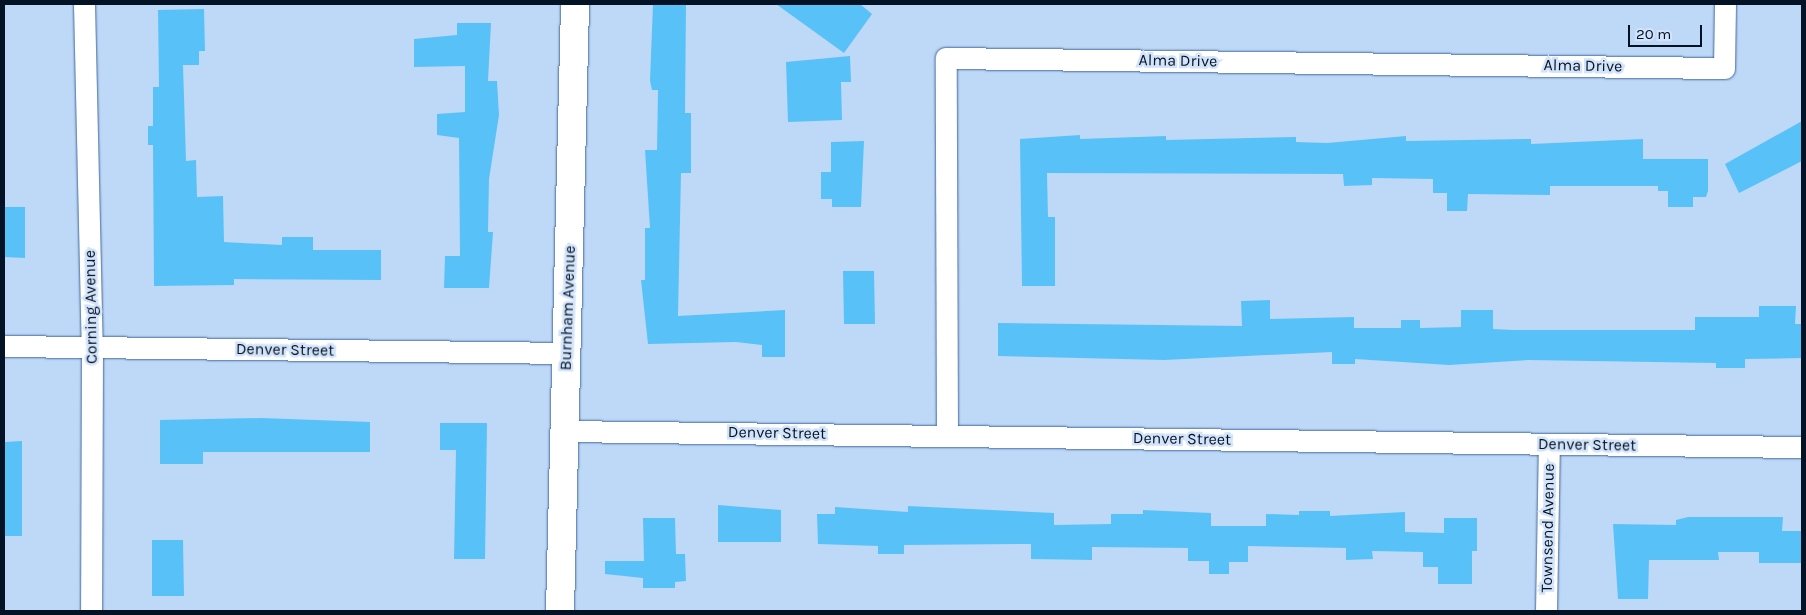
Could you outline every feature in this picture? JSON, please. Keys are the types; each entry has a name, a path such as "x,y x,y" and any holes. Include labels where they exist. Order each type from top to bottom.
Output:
{"street":[{"name":"Corning Avenue","path":"84,4 92,348 91,611"},
{"name":"Burnham Avenue","path":"560,611 562,431 567,353 575,4"},
{"name":"Alma Drive","path":"947,435 946,58 1724,68 1725,4"},
{"name":"Denver Street","path":"4,346 567,353"},
{"name":"Denver Street","path":"562,431 1802,447"},
{"name":"Townsend Avenue","path":"1546,611 1549,445"}],"building":[{"path":"653,4 686,4 685,113 691,113 691,173 681,173 678,316 785,310 785,357 762,357 762,345 736,342 648,344 641,280 645,280 645,228 650,228 645,150 657,150 658,90 652,90 650,81"},
{"path":"776,4 860,4 872,14 844,53"},
{"path":"204,9 205,51 199,51 199,65 183,65 186,161 196,160 197,197 223,196 224,242 282,245 282,237 313,237 313,250 381,250 381,280 234,279 234,285 154,286 153,145 148,145 148,126 153,126 153,87 159,87 158,10"},
{"path":"457,23 491,23 488,81 497,81 499,115 489,179 488,232 493,232 489,288 444,288 445,256 460,256 459,138 437,135 437,114 465,112 465,66 414,67 414,39 457,35"},
{"path":"850,56 851,82 841,82 842,120 788,122 786,62"},
{"path":"1802,121 1802,161 1739,193 1725,164"},
{"path":"1080,135 1080,139 1166,136 1166,140 1296,137 1296,142 1327,143 1406,136 1406,141 1531,139 1531,144 1643,139 1643,159 1708,159 1708,191 1706,197 1693,197 1693,207 1668,207 1668,191 1658,191 1658,186 1550,186 1550,195 1468,194 1467,211 1447,211 1447,193 1433,193 1433,179 1372,178 1372,185 1344,186 1343,174 1047,173 1048,217 1055,217 1055,286 1022,286 1020,139"},
{"path":"864,141 861,207 832,207 832,199 821,199 821,172 831,172 831,142"},
{"path":"4,207 25,207 25,258 4,257"},
{"path":"843,271 874,271 875,324 844,324"},
{"path":"1270,300 1270,319 1354,317 1354,328 1401,328 1401,320 1420,320 1420,328 1461,327 1461,310 1493,310 1493,329 1513,330 1695,330 1695,317 1759,317 1759,306 1796,306 1795,324 1802,324 1802,358 1745,359 1745,368 1716,368 1716,363 1528,360 1449,365 1355,359 1355,364 1332,364 1332,352 1164,360 998,356 998,323 1242,326 1241,301"},
{"path":"261,418 370,422 370,452 203,452 203,464 160,464 160,420"},
{"path":"440,423 487,423 485,559 454,559 456,450 440,450"},
{"path":"22,441 22,536 4,536 4,442"},
{"path":"718,505 781,510 781,542 718,542"},
{"path":"908,506 1054,513 1054,525 1111,524 1111,514 1143,514 1143,510 1211,513 1211,526 1266,526 1266,514 1299,515 1299,511 1330,511 1330,516 1405,512 1405,532 1444,533 1444,518 1477,518 1477,551 1472,551 1472,584 1438,584 1438,567 1423,567 1423,552 1372,551 1373,559 1346,560 1346,548 1248,546 1248,562 1229,562 1229,574 1209,574 1209,561 1188,561 1188,548 1092,547 1092,560 1031,559 1031,544 904,545 904,554 878,554 878,546 818,544 817,514 835,514 835,507 908,512"},
{"path":"1688,517 1783,517 1782,531 1802,531 1802,563 1759,563 1759,552 1718,552 1719,560 1649,560 1648,599 1618,599 1613,524 1676,525 1676,520"},
{"path":"643,518 675,518 676,554 685,554 686,581 675,582 675,588 643,588 643,578 605,574 605,561 644,561"},
{"path":"152,540 183,540 184,596 152,596"}]}
